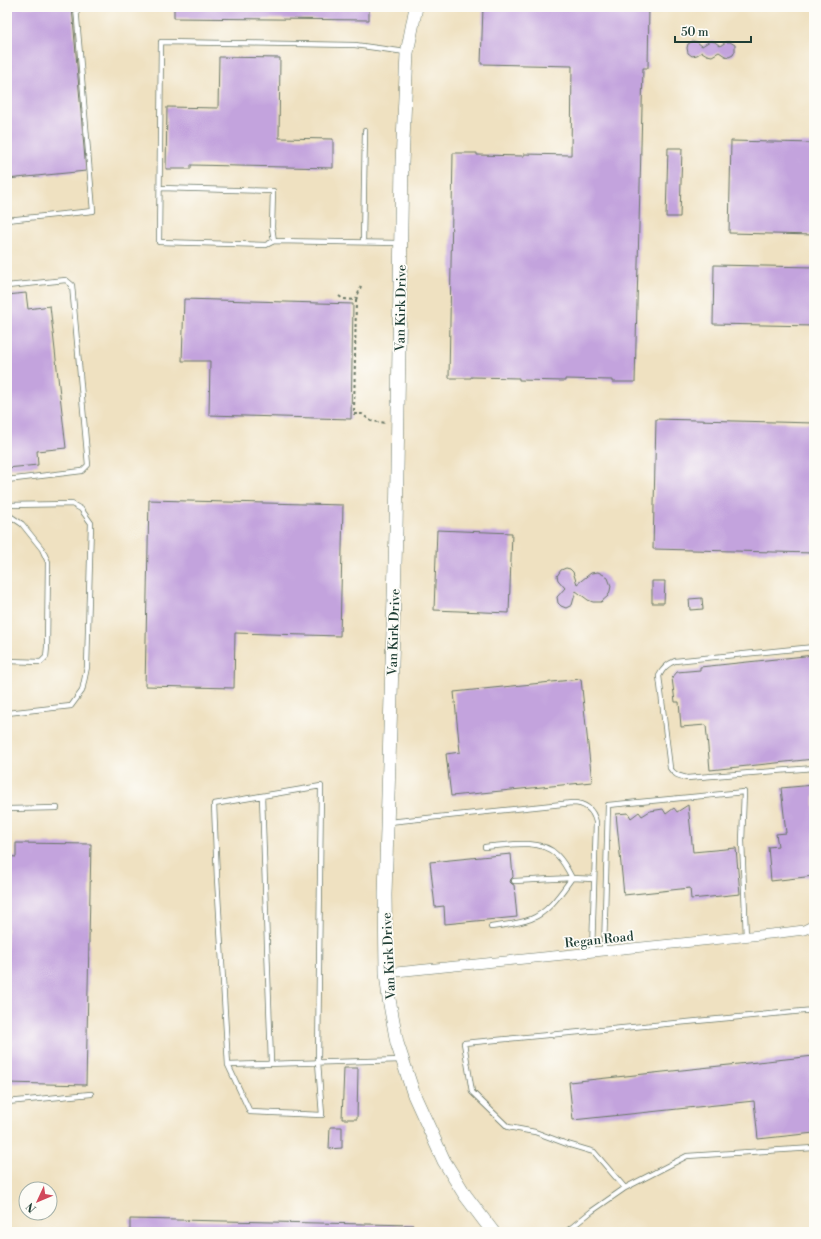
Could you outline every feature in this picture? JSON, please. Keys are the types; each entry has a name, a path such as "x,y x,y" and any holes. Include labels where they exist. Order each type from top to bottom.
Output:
{"street":[{"name":"Van Kirk Drive","path":"416,7 407,53 403,155 396,538 385,896 386,973 388,999 397,1043 414,1095 444,1161 464,1195 493,1232"},
{"name":"Regan Road","path":"386,973 780,934 804,930 814,925"}],"lane":[{"path":"7,220 93,211 76,7"},
{"path":"401,243 274,241 266,245 160,242 161,42 355,45 407,53"},
{"path":"363,242 365,131"},
{"path":"160,188 273,191 272,227 274,241"},
{"path":"7,286 66,280 72,285 88,465 82,471 7,480"},
{"path":"7,505 72,504 80,509 91,523 87,667 82,691 71,706 7,713"},
{"path":"7,514 22,524 42,549 48,562 48,570 46,657 41,662 7,661"},
{"path":"814,647 675,661 668,664 659,676 670,768 672,773 687,778 814,768"},
{"path":"322,786 318,1062 322,1116 250,1112 228,1064 214,804 262,796 322,786"},
{"path":"604,951 608,805 744,792 742,841 746,937"},
{"path":"262,796 271,1063"},
{"path":"387,822 572,803 585,805 595,816 596,822 592,952"},
{"path":"7,809 57,808"},
{"path":"485,847 519,844 546,848 557,855 572,878"},
{"path":"514,881 572,878 594,879"},
{"path":"491,927 525,921 538,916 552,904 572,878"},
{"path":"625,1188 594,1152 535,1132 508,1127 472,1092 464,1043 814,1010"},
{"path":"228,1064 402,1060"},
{"path":"7,1102 91,1094"},
{"path":"566,1232 592,1211 625,1188 687,1156 814,1148"}],"path":[{"path":"361,286 356,300 354,414 362,414 371,421 398,424"},
{"path":"339,296 343,299 356,300"}],"building":[{"path":"7,7 72,7 86,171 7,179"},
{"path":"174,7 369,7 369,20 174,18"},
{"path":"483,7 649,7 648,68 643,68 635,382 565,379 565,381 519,380 519,378 449,378 453,153 524,156 524,154 571,155 572,66 481,64"},
{"path":"693,41 702,46 710,41 715,42 720,46 726,42 730,42 735,45 735,51 733,55 729,57 719,52 712,56 702,52 692,56 688,53 687,48 688,44"},
{"path":"219,57 280,58 279,138 333,139 333,168 191,165 191,169 166,169 167,107 218,108"},
{"path":"731,141 814,143 814,235 729,233"},
{"path":"668,148 682,148 680,217 666,217"},
{"path":"714,265 814,267 814,326 713,324"},
{"path":"26,293 28,309 50,306 66,448 37,451 38,465 7,468 7,295"},
{"path":"184,299 353,304 351,419 209,415 210,361 182,361"},
{"path":"656,419 814,423 814,553 653,549"},
{"path":"149,500 343,505 340,636 235,633 234,688 145,686"},
{"path":"437,530 512,533 509,613 434,610"},
{"path":"566,568 573,572 577,584 591,573 598,572 604,575 608,578 611,586 608,596 601,602 593,602 576,591 572,605 566,608 561,606 558,603 557,597 565,588 558,580 557,576 561,570"},
{"path":"652,581 665,581 664,603 652,603"},
{"path":"702,598 703,609 690,610 689,599"},
{"path":"814,655 814,759 710,770 706,725 681,727 679,702 675,702 672,678 677,672 700,670 700,667"},
{"path":"581,679 592,782 451,796 446,754 460,752 454,692"},
{"path":"814,785 814,876 771,881 768,847 778,846 776,834 786,833 781,788"},
{"path":"688,805 693,852 736,848 740,894 691,899 690,888 624,895 616,814 628,813 631,818 639,812 642,816 650,811 663,809 666,814 674,808 677,812"},
{"path":"16,843 91,844 86,1085 7,1083 7,856 16,857"},
{"path":"511,854 513,877 510,882 514,885 517,917 445,924 444,906 435,907 430,862"},
{"path":"814,1056 814,1097 810,1098 814,1133 758,1139 754,1101 573,1120 569,1082"},
{"path":"344,1068 358,1068 357,1119 342,1119"},
{"path":"330,1127 342,1127 342,1148 329,1149"},
{"path":"130,1219 413,1225 413,1232 130,1232"}]}
